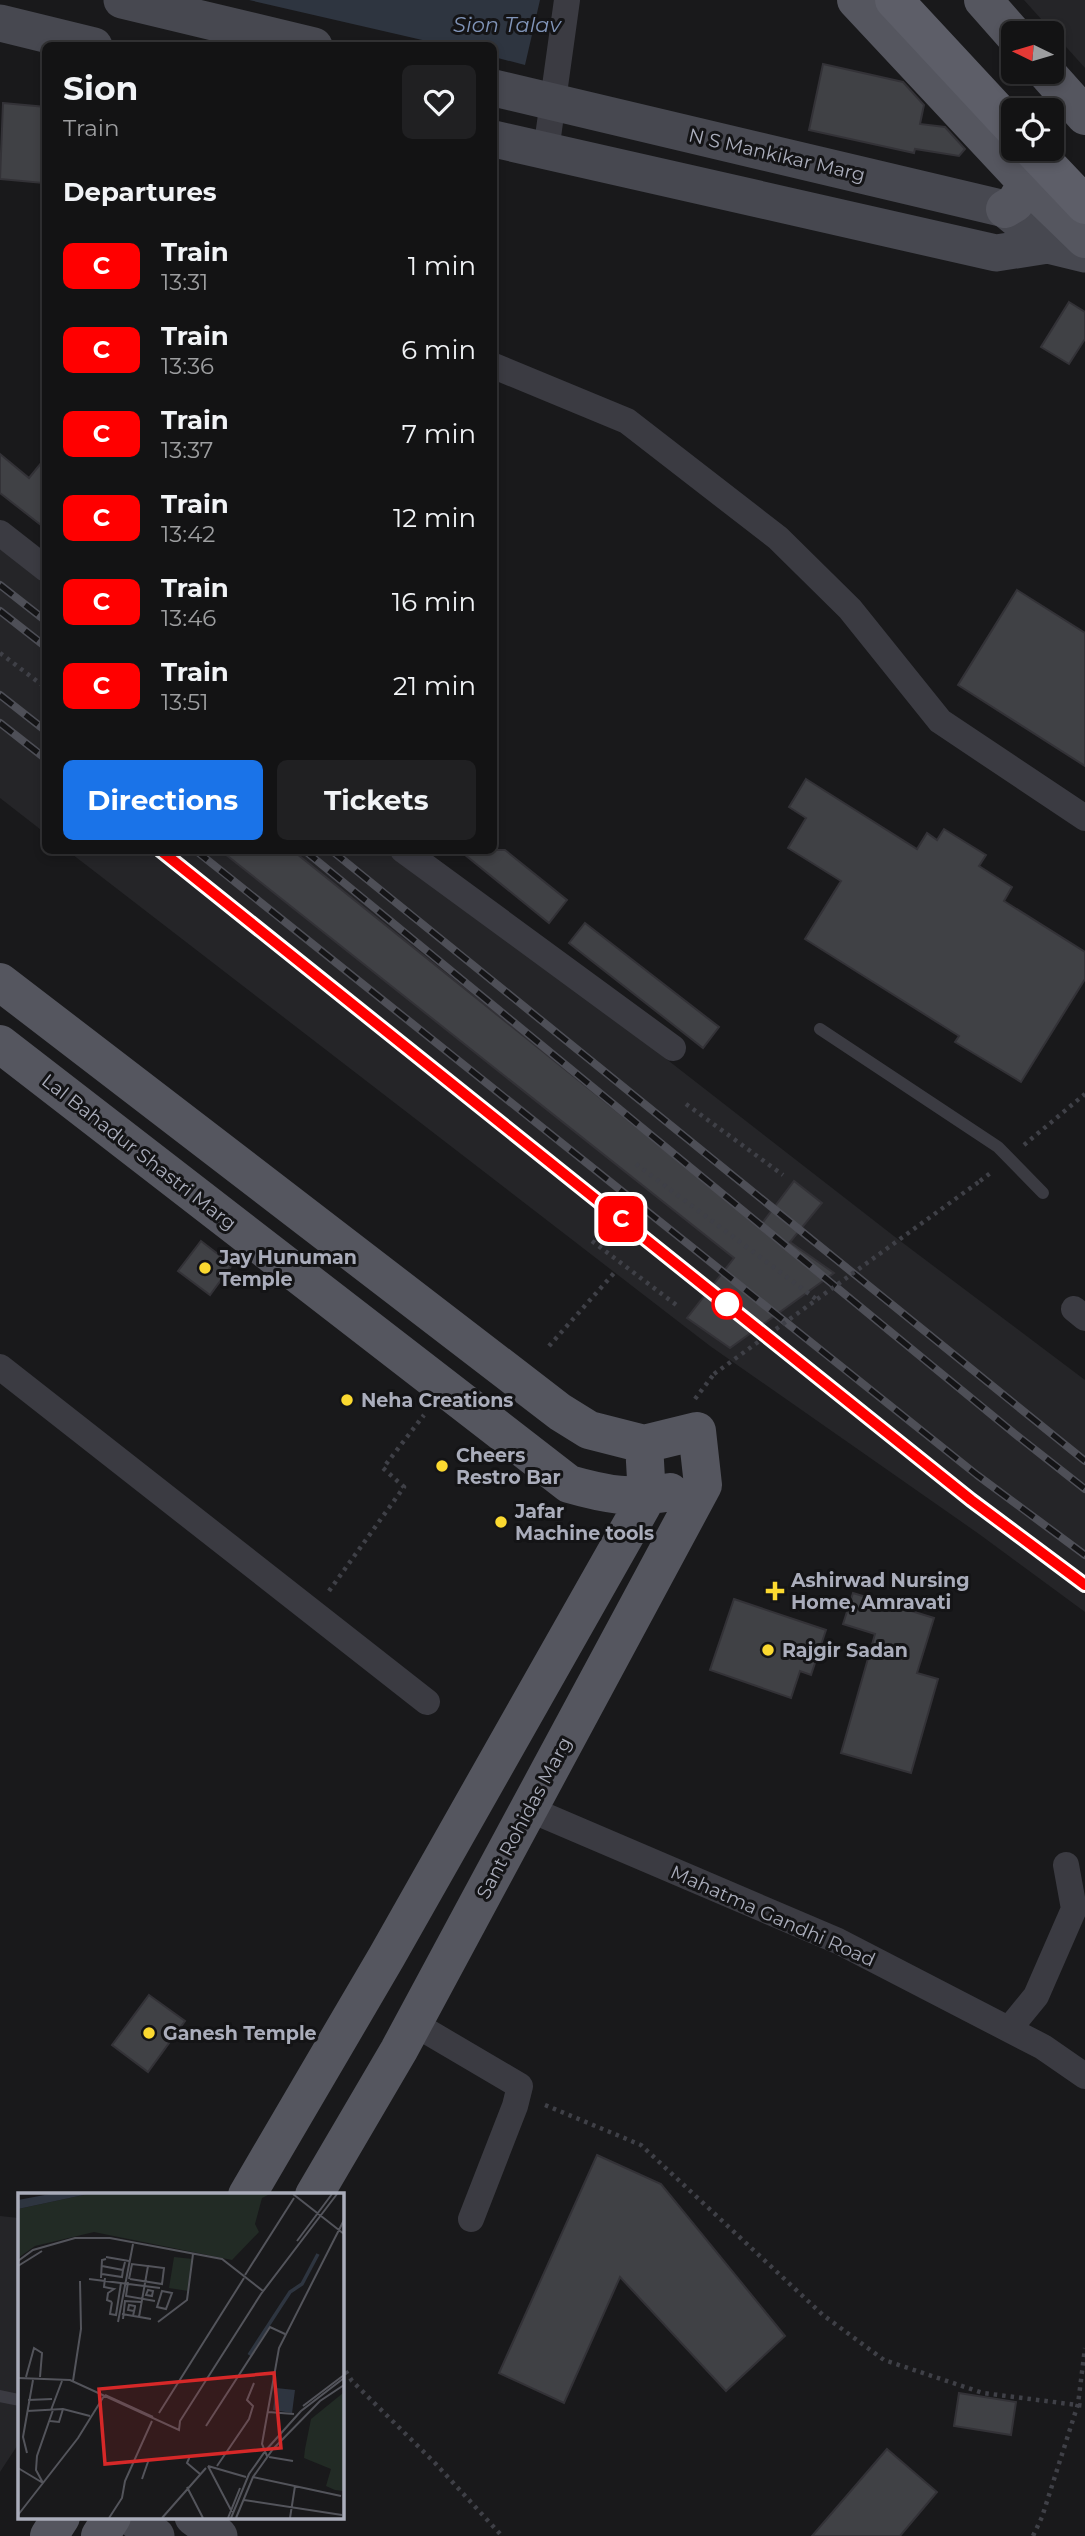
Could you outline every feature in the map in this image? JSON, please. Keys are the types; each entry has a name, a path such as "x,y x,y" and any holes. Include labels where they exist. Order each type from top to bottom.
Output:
{"highway":[{"path":"894,0 1001,115"},
{"path":"922,0 1008,98"},
{"path":"1064,157 1085,179"},
{"path":"1021,180 1085,205"}],"main road":[{"path":"122,0 297,42"},
{"path":"856,0 1021,180 1067,242 1085,254"},
{"path":"983,0 1002,21"},
{"path":"3,16 82,42"},
{"path":"1057,84 1085,116"},
{"name":"N S Mankikar Marg","path":"497,89 553,102 1021,180"},
{"path":"497,140 996,253 1067,242"},
{"path":"0,982 559,1412 589,1430 644,1444 698,1431 703,1485"},
{"name":"Lal Bahadur Shastri Marg","path":"0,1044 569,1484 601,1493 647,1497 703,1485"},
{"path":"248,2193 387,1956 647,1497 644,1444"},
{"name":"Sant Rohidas Marg","path":"317,2189 435,1983 703,1485"},
{"path":"387,1956 435,1983"},
{"path":"272,2152 317,2189"},
{"path":"49,2536 60,2518"},
{"path":"100,2536 110,2518"},
{"path":"132,2518 156,2536"},
{"path":"195,2518 219,2536"}],"street":[{"path":"546,151 567,0"},
{"path":"497,367 628,421 778,538 850,609 940,722 1085,818"},
{"path":"0,533 42,566"},
{"path":"408,854 673,1048"},
{"path":"0,1367 427,1702"},
{"name":"Mahatma Gandhi Road","path":"529,1809 838,1941 1009,2029 1085,2076"},
{"path":"1009,2029 1036,1996 1080,1910 1066,1865"},
{"path":"413,2023 520,2087 471,2219"}],"lane":[{"path":"820,1029 998,1147 1043,1193"},
{"path":"0,2396 18,2400"}],"path":[{"path":"0,653 42,685"},
{"path":"1008,1158 1085,1094"},
{"path":"686,1104 782,1175"},
{"path":"636,1164 816,1299"},
{"path":"714,1374 980,1181"},
{"path":"592,1241 679,1307"},
{"path":"549,1346 615,1272"},
{"path":"312,1614 404,1486 383,1468 424,1415"},
{"path":"519,2094 641,2145 824,2315 884,2360 984,2393 1085,2406"},
{"path":"1033,2536 1042,2517 1078,2404 1085,2348"},
{"path":"343,2367 352,2381 435,2463 502,2536"}],"shaded area":[{"path":"1024,0 1085,0 1085,68 1064,45 1064,21 1043,21"},
{"path":"0,530 42,564 42,831 0,798"},
{"path":"72,854 403,854 899,1240 1085,1380 1085,1612 979,1534 710,1346"},
{"path":"0,2216 18,2218 18,2445 0,2472"}],"water":[{"name":"Sion Talav","path":"249,0 540,0 525,65 497,58 497,42 431,42"}],"building":[{"path":"823,64 903,82 924,105 920,124 945,127 965,149 959,156 915,149 914,153 809,130"},
{"path":"3,103 42,107 42,183 0,179"},
{"path":"1069,302 1085,312 1085,339 1069,364 1041,347"},
{"path":"0,454 29,478 42,462 42,526 0,493"},
{"path":"1017,590 1085,633 1085,766 958,685"},
{"path":"806,779 917,849 927,833 937,840 944,829 986,855 979,866 1012,887 1004,901 1085,952 1085,979 1021,1082 955,1042 959,1036 805,939 841,881 788,848 806,818 789,807"},
{"path":"497,850 505,850 567,900 549,923 464,854 497,854"},
{"path":"225,854 297,854 760,1226 794,1181 822,1203 790,1242 834,1273 730,1348 687,1318 734,1258"},
{"path":"585,923 719,1027 703,1048 569,943"},
{"name":"Jay Hunuman Temple","path":"201,1241 232,1265 210,1295 178,1271"},
{"path":"853,1593 934,1618 917,1673 938,1679 911,1773 841,1753 875,1634 843,1624"},
{"name":"Rajgir Sadan","path":"734,1599 826,1630 811,1675 800,1671 791,1698 710,1670"},
{"name":"Ganesh Temple","path":"149,1995 185,2021 148,2072 112,2045"},
{"path":"597,2155 661,2184 785,2336 726,2391 620,2277 564,2403 499,2373"},
{"path":"959,2393 1016,2402 1011,2435 954,2426"},
{"path":"887,2449 937,2492 900,2536 812,2536"}],"railway":[{"path":"0,585 42,618"},
{"path":"0,611 42,644"},
{"path":"0,695 42,728"},
{"path":"0,723 42,756"},
{"path":"165,854 971,1500 1085,1585"},
{"path":"200,854 977,1475 1085,1555"},
{"path":"309,854 1085,1489"},
{"path":"336,854 1085,1461"}],"train":[{"name":"C","path":"165,854 971,1500 1085,1585"}],"place":[{"name":"Jay Hunuman Temple","path":"205,1268"},
{"name":"Neha Creations","path":"347,1400"},
{"name":"Cheers Restro Bar","path":"442,1466"},
{"name":"Jafar Machine tools","path":"501,1522"},
{"name":"Ashirwad Nursing Home, Amravati","path":"775,1591"},
{"name":"Rajgir Sadan","path":"768,1650"},
{"name":"Ganesh Temple","path":"149,2033"}]}
